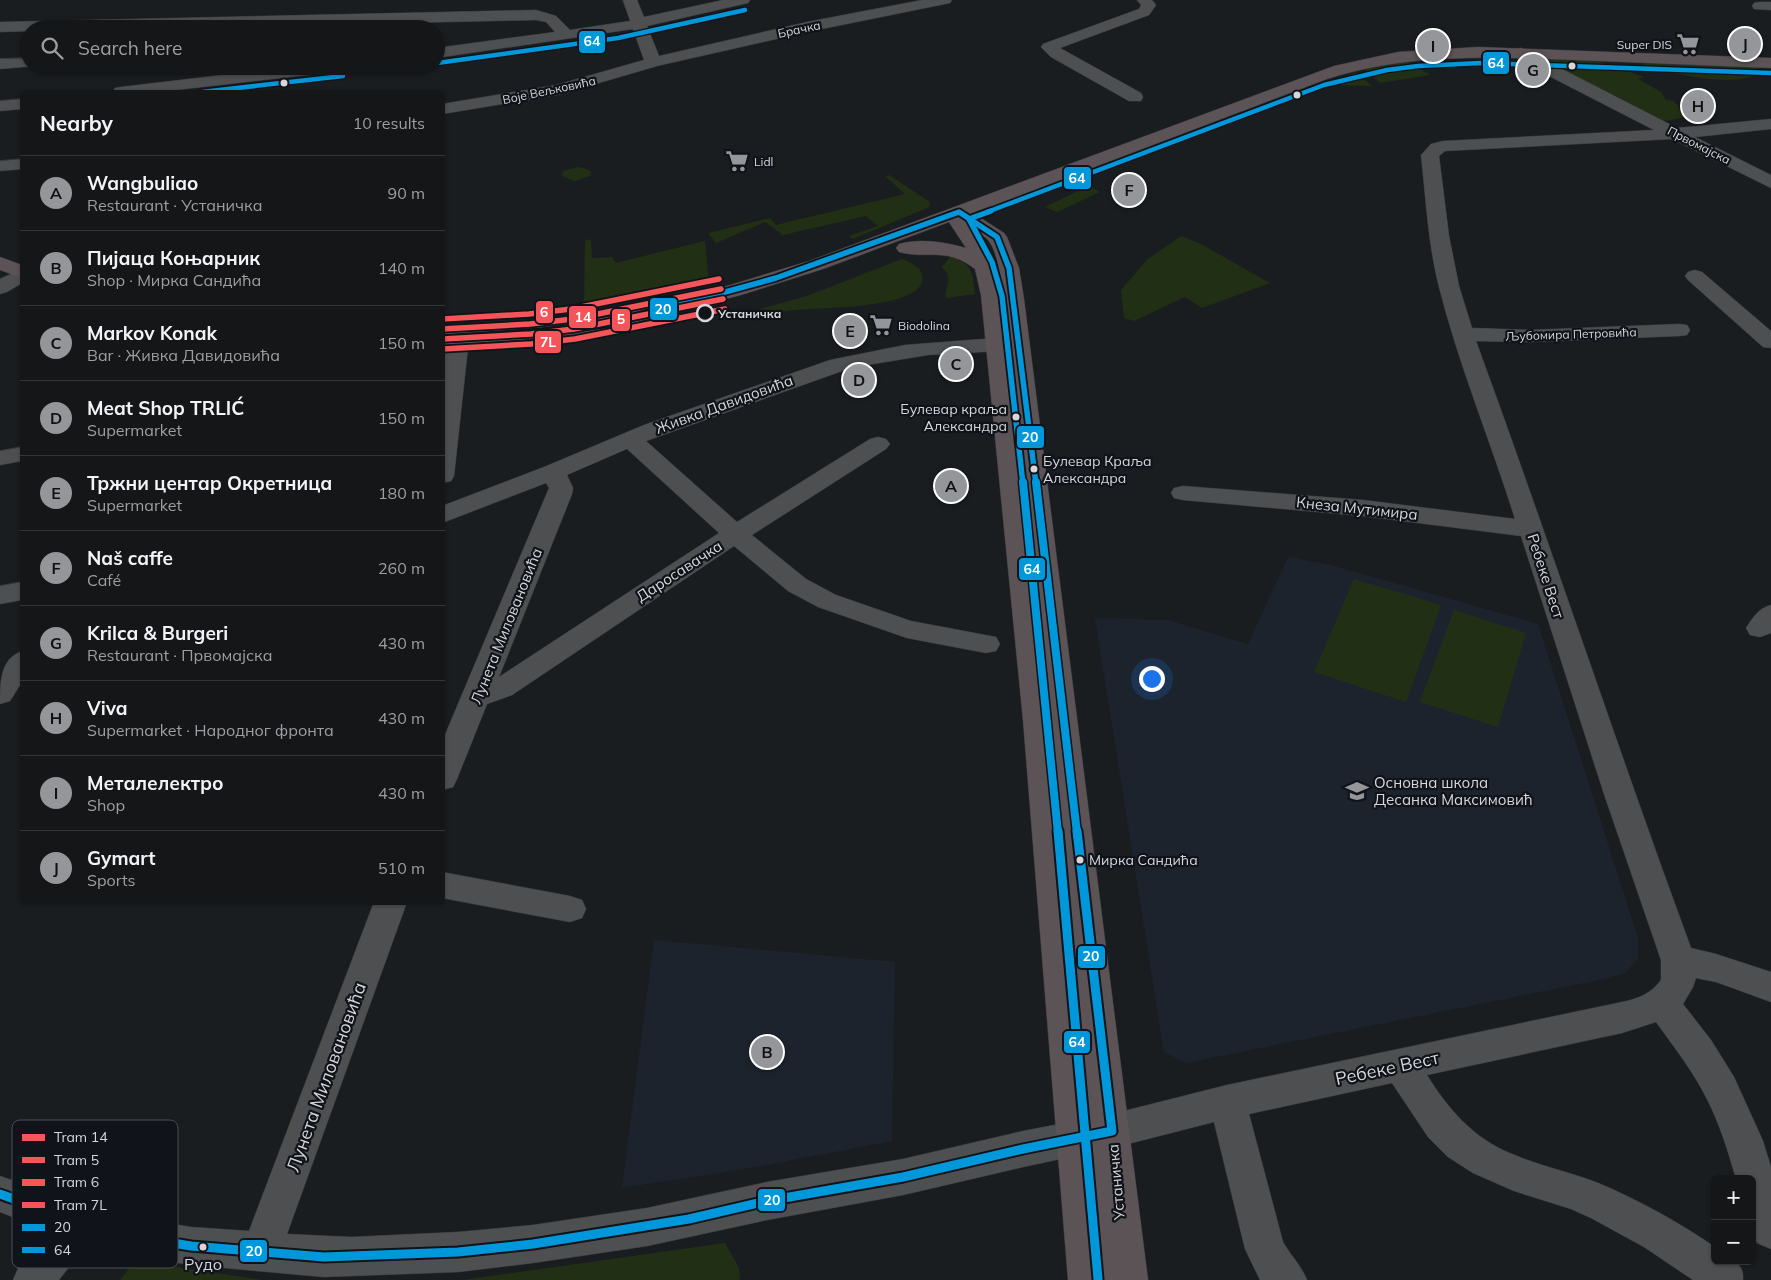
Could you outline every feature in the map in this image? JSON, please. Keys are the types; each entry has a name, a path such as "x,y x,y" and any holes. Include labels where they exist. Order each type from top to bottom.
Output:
{"main road":[{"path":"450,339 670,319 776,295 906,248 963,219 1128,147 1179,130 1320,76 1365,62 1451,52 1521,53 1771,64"},
{"path":"612,323 632,316 734,291 963,219 1018,206 1090,175 1179,130"},
{"path":"963,219 997,237 1005,219 1018,206"},
{"name":"Устаничка","path":"963,219 986,268 1008,344 1064,720 1128,1280"},
{"name":"Устаничка","path":"997,237 1009,268 1008,344 1038,720 1088,1280"},
{"path":"906,248 934,246 951,249 970,256 986,268"},
{"path":"0,263 20,273"}],"street":[{"path":"630,0 653,62"},
{"path":"445,52 639,23 743,0"},
{"name":"Брачка","path":"653,62 807,27 945,0"},
{"path":"1136,97 1057,54 1049,47 1144,12 1149,5 1144,0"},
{"path":"261,20 540,15 550,19 566,35"},
{"path":"0,27 20,26"},
{"name":"Првомајска","path":"1521,53 1551,71 1771,182"},
{"name":"Воје Вељковића","path":"445,109 558,90 653,62"},
{"path":"0,64 20,63"},
{"path":"137,90 258,75"},
{"path":"314,75 315,90"},
{"path":"0,106 20,104"},
{"path":"1677,133 1771,124"},
{"name":"Ребеке Вест","path":"1076,1138 1228,1102 1401,1066 1638,1013 1662,1003 1676,986 1679,975 1678,960 1463,334 1449,286 1439,236 1430,159 1432,152 1443,146 1677,133"},
{"path":"0,166 20,164"},
{"path":"0,288 20,275"},
{"path":"1695,276 1771,342"},
{"name":"Љубомира Петровића","path":"1463,334 1530,336 1678,330"},
{"path":"445,436 450,339"},
{"name":"Живка Давидовића","path":"445,514 554,472 630,439 733,400 848,362 936,346 1008,344"},
{"path":"630,439 782,574 819,597 907,630 986,644"},
{"name":"Даросавачка","path":"478,694 488,694 502,688 735,534 878,444"},
{"path":"0,458 20,454"},
{"name":"Лунета Миловановића","path":"445,772 560,494 561,488 554,472"},
{"name":"Кнеза Мутимира","path":"1183,493 1364,508 1531,529"},
{"path":"0,595 20,591"},
{"path":"0,694 20,664"},
{"path":"445,886 570,909"},
{"name":"Лунета Миловановића","path":"262,1252 390,905"},
{"path":"1678,960 1716,968 1771,987"},
{"path":"1662,1003 1698,1051 1721,1089 1744,1141 1771,1230"},
{"path":"1401,1066 1422,1101 1446,1130 1472,1153 1503,1170 1585,1197 1631,1218 1686,1249 1724,1278"},
{"path":"1228,1102 1265,1249 1276,1268 1288,1280"},
{"path":"178,1244 262,1252 351,1257 458,1252 533,1244 690,1219 766,1201 903,1177 1076,1138"},
{"path":"0,1194 12,1199"},
{"path":"33,1280 43,1268"}],"shaded area":[{"name":"Основна школа Десанка Максимовић","path":"1288,557 1327,564 1538,624 1638,938 1638,959 1625,973 1599,980 1186,1063 1164,1052 1095,618 1168,620 1248,644"},
{"path":"654,940 895,962 892,1141 761,1166 622,1188"}],"green space":[{"path":"1545,59 1595,60 1644,77 1638,79 1661,92 1666,100 1674,101 1686,117 1665,121 1656,119 1559,70"},
{"path":"1408,62 1430,75 1380,83 1364,69"},
{"path":"1643,63 1752,67 1758,69 1759,73 1748,78 1719,80 1671,72 1645,66"},
{"path":"1356,72 1372,86 1334,85 1328,83"},
{"path":"579,167 591,171 590,176 575,181 562,176 563,171"},
{"path":"889,175 930,202 929,207 853,239 849,236 878,226 866,216 783,235 765,222 716,243 708,233 770,218 776,225 905,194 885,176"},
{"path":"1088,186 1100,192 1057,212 1045,207"},
{"path":"1181,236 1199,243 1270,283 1202,308 1185,297 1134,321 1124,318 1121,290 1148,259"},
{"path":"591,239 592,258 612,257 616,263 705,241 709,283 594,306 586,304 584,301 585,241"},
{"path":"951,256 964,263 970,270 975,294 946,298 948,276 942,267"},
{"path":"902,259 912,263 921,272 920,286 908,295 891,301 846,307 789,311 756,317 753,311 807,296"},
{"path":"1354,579 1441,605 1406,702 1314,672"},
{"path":"1454,610 1526,633 1498,727 1420,702"},
{"path":"725,1243 739,1268 740,1280 463,1280"},
{"path":"178,1267 262,1280 120,1280 129,1268"}],"tram line":[{"name":"6","path":"445,319 529,314 571,309 719,279"},
{"name":"14","path":"445,329 530,324 573,319 721,289"},
{"name":"5","path":"445,339 531,334 574,329 723,299"},
{"name":"7L","path":"445,349 531,344 575,339 725,309"}],"transit line":[{"name":"64","path":"445,62 618,38 745,10"},
{"name":"64","path":"1098,1279 1048,719 1004,308 992,262 982,240 969,219 1324,85 1387,70 1418,66 1481,63 1771,73"},
{"name":"64","path":"220,90 343,76"},
{"name":"20","path":"178,1244 324,1257 458,1252 533,1244 689,1219 767,1201 903,1177 1023,1149 1112,1131 1014,299 1009,268 997,237 959,212 776,278 612,323 542,332 445,339"},
{"name":"20","path":"0,1194 12,1198"}],"place":[{"name":"Super DIS","path":"1688,44"},
{"name":"Gymart","path":"1745,44"},
{"name":"Металелектро","path":"1433,46"},
{"name":"Krilca & Burgeri","path":"1533,70"},
{"name":"Viva","path":"1698,106"},
{"name":"Lidl","path":"737,161"},
{"name":"Naš caffe","path":"1129,190"},
{"name":"Устаничка","path":"705,313"},
{"name":"Biodolina","path":"881,325"},
{"name":"Тржни центар Окретница","path":"850,331"},
{"name":"Markov Konak","path":"956,364"},
{"name":"Meat Shop TRLIĆ","path":"859,380"},
{"name":"Булевар краља Александра","path":"1016,417"},
{"name":"Булевар Краља Александра","path":"1034,469"},
{"name":"Wangbuliao","path":"951,486"},
{"name":"Основна школа Десанка Максимовић","path":"1357,791"},
{"name":"Мирка Сандића","path":"1080,860"},
{"name":"Пијаца Коњарник","path":"767,1052"},
{"name":"Рудо","path":"203,1247"}]}
